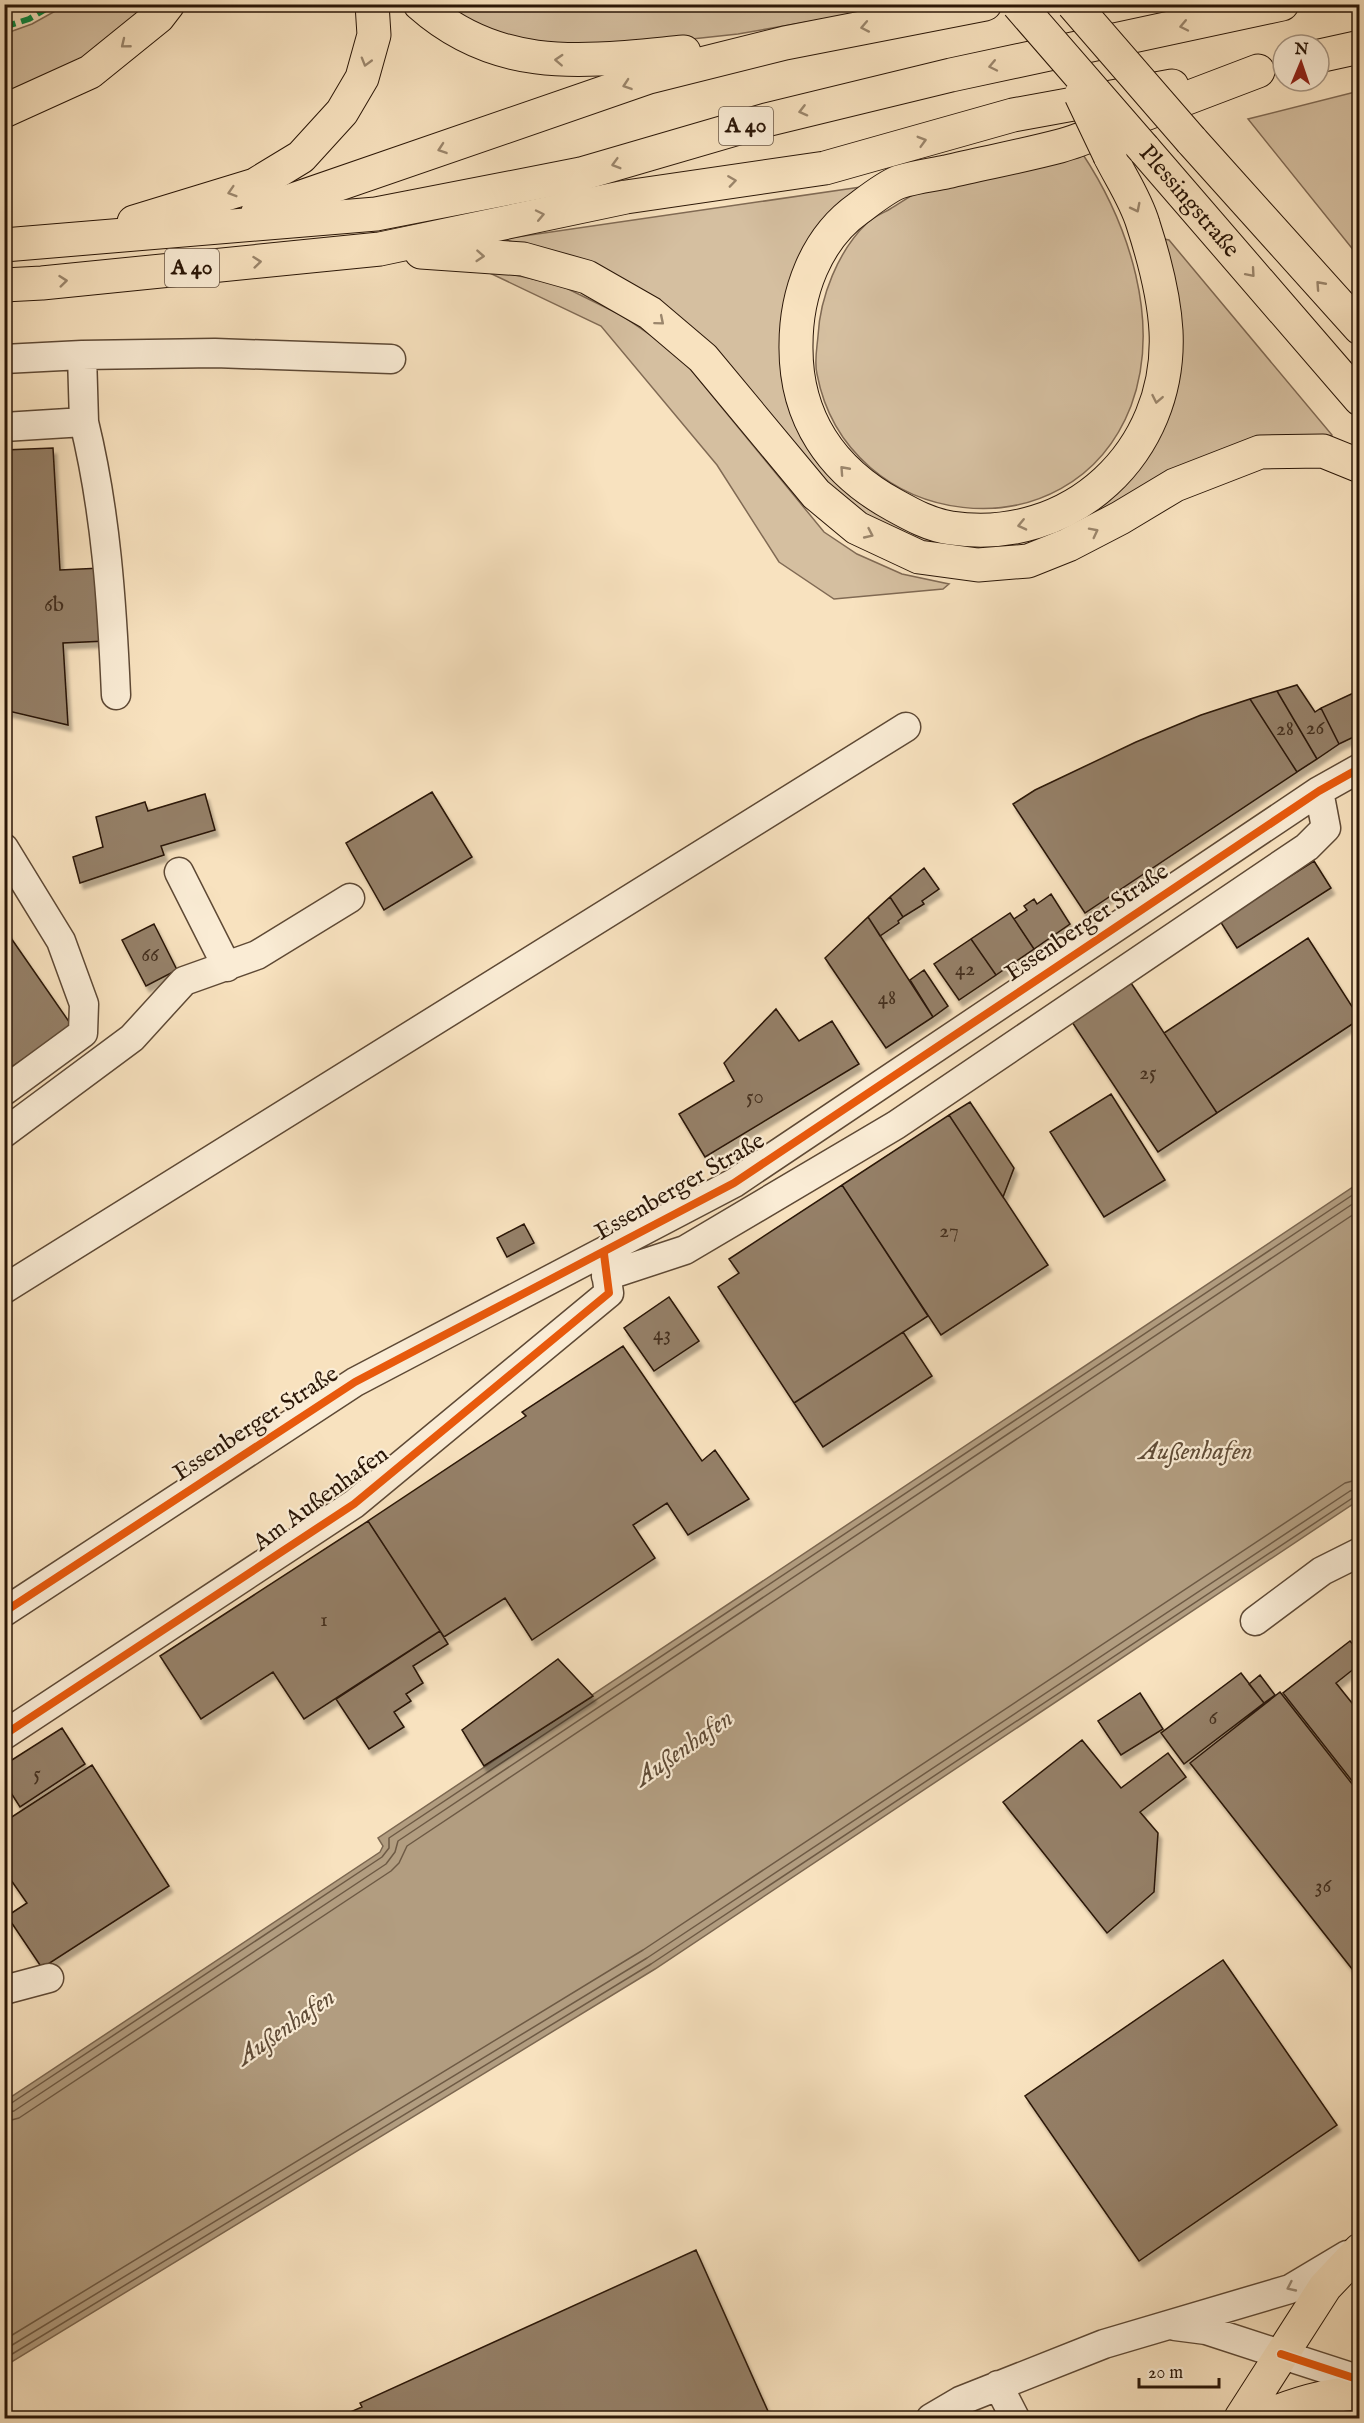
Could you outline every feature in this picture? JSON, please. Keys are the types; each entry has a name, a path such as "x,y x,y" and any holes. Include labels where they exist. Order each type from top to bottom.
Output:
{"main road":[{"path":"4,111 90,72 158,17 168,4"},
{"path":"78,239 255,184 301,157 342,112 362,78 374,35 372,4"},
{"path":"420,4 438,20 468,39 496,50 539,59 584,61 784,43"},
{"path":"208,229 649,77 784,43 985,4"},
{"name":"Plessingstraße","path":"1018,4 1359,399"},
{"name":"Plessingstraße","path":"1073,4 1359,328"},
{"name":"A 40","path":"4,244 376,214 581,174 766,120 846,100 951,75 1282,4"},
{"path":"1331,54 1359,47"},
{"path":"1063,58 1099,132 1110,156 1142,220 1161,295 1166,333 1162,372 1154,413 1134,452 1109,480 1076,504 1044,520 1005,529 951,528 918,519 856,483 831,455 812,424 803,395 796,349 796,318 804,285 821,248 856,210 898,183 1062,146 1099,132 1271,68"},
{"name":"A 40","path":"4,285 380,249 626,197 825,168 1013,115 1271,68"},
{"path":"380,249 523,259 586,278 650,313 703,357 816,494 857,528 919,557 978,565 1028,561 1068,545 1120,518 1175,485 1224,464 1260,452 1323,451 1359,466"},
{"path":"1241,2418 1325,2287 1359,2249"},
{"path":"1262,2418 1286,2408 1330,2396 1359,2393"}],"street":[{"path":"4,359 76,355 215,353 391,359"},
{"path":"76,355 84,422 93,457 111,578 116,694"},
{"path":"4,426 84,422"},
{"path":"4,1289 906,728"},
{"name":"Essenberger Straße","path":"4,1612 356,1382 605,1265 734,1183 1320,791 1359,768"},
{"path":"605,1265 685,1250 896,1125 1297,853 1326,828 1320,791"},
{"path":"4,848 61,941 84,1004 82,1033 4,1091"},
{"path":"179,872 227,967"},
{"path":"4,1133 132,1038 184,981 257,955 350,898"},
{"name":"Am Außenhafen","path":"4,1735 354,1504 609,1293 605,1265"},
{"path":"1255,1621 1322,1571 1359,1552"},
{"path":"4,1990 49,1978"},
{"path":"931,2418 960,2401 1104,2344 1290,2289 1359,2249"},
{"path":"1167,2325 1206,2330 1359,2380"},
{"path":"998,2385 1015,2418"}],"shaded area":[{"path":"66,5 155,5 85,62 5,96 4,34 32,24"},
{"path":"438,5 904,5 738,34 609,48 499,38"},
{"path":"1360,91 1359,257 1248,119"},
{"path":"1082,153 1114,211 1136,275 1142,308 1143,341 1140,374 1131,406 1102,456 1061,489 1013,506 963,507 914,494 870,467 837,427 817,374 819,321 832,275 847,247 869,221 923,189"},
{"path":"861,187 789,291 837,483 864,506 903,528 937,539 937,546 896,536 852,508 809,467 756,398 541,250 503,239"},
{"path":"1159,238 1169,240 1332,435 1325,439 1291,435 1253,441 1082,525 1080,518 1142,462"},
{"path":"475,266 560,285 621,315 678,354 824,532 857,554 902,574 949,584 943,589 834,599 779,562 717,465 601,326"}],"water":[{"name":"Außenhafen","path":"1359,1183 1359,1500 655,1969 5,2366 5,2101 380,1852 383,1846 378,1838"}],"building":[{"path":"53,448 60,570 101,568 106,641 63,643 68,725 4,710 4,450"},
{"path":"1297,685 1315,712 1321,708 1339,744 1317,759 1277,691"},
{"path":"1360,690 1360,734 1339,744 1321,708"},
{"path":"1277,691 1317,759 1297,772 1250,699"},
{"path":"1250,699 1297,772 1085,913 1013,804 1035,790 1136,742 1201,715"},
{"path":"432,792 472,857 384,910 346,843"},
{"path":"205,794 215,830 161,846 164,855 80,883 73,857 103,847 96,817 145,802 148,811"},
{"path":"1314,861 1331,888 1237,948 1220,921"},
{"path":"924,868 939,889 922,901 924,904 903,917 890,897"},
{"path":"1051,894 1070,924 1034,949 1014,919 1027,910 1024,906 1034,899 1037,904"},
{"path":"890,897 903,917 898,921 899,923 880,936 868,917"},
{"path":"1010,913 1034,949 996,975 971,939"},
{"path":"868,917 933,1017 886,1048 825,958"},
{"path":"154,924 177,970 146,986 122,940"},
{"path":"4,928 72,1026 4,1072"},
{"path":"1308,938 1360,1019 1217,1113 1164,1033"},
{"path":"971,939 996,975 959,1000 934,964"},
{"path":"924,970 948,1006 933,1017 910,980"},
{"path":"1131,983 1217,1113 1158,1152 1072,1022"},
{"path":"776,1009 799,1041 832,1021 859,1064 705,1157 679,1114 734,1081 724,1063"},
{"path":"1111,1094 1165,1180 1104,1217 1050,1132"},
{"path":"970,1102 1014,1168 1003,1197 949,1115"},
{"path":"949,1115 1048,1265 941,1335 842,1185"},
{"path":"842,1185 928,1316 794,1403 718,1287 739,1273 729,1259"},
{"path":"524,1224 534,1243 507,1257 497,1238"},
{"path":"669,1297 699,1341 654,1371 624,1328"},
{"path":"903,1332 932,1376 823,1447 794,1403"},
{"path":"623,1346 702,1461 715,1450 749,1499 688,1535 667,1503 633,1525 655,1558 532,1640 505,1598 444,1637 368,1521 526,1416 522,1412"},
{"path":"368,1521 440,1631 304,1719 273,1672 201,1719 160,1656"},
{"path":"440,1631 448,1644 413,1666 423,1683 406,1694 411,1701 394,1712 404,1727 369,1749 336,1699"},
{"path":"1350,1641 1360,1653 1360,1664 1336,1683 1360,1713 1360,1791 1283,1693"},
{"path":"558,1659 593,1696 484,1766 462,1730"},
{"path":"1241,1673 1264,1703 1184,1764 1161,1733"},
{"path":"1260,1675 1275,1695 1264,1703 1249,1684"},
{"path":"1280,1692 1360,1794 1360,1979 1190,1763"},
{"path":"1140,1693 1163,1729 1121,1755 1098,1721"},
{"path":"62,1728 85,1764 20,1807 4,1782 4,1765"},
{"path":"1082,1740 1121,1788 1168,1753 1186,1777 1140,1812 1158,1833 1154,1892 1107,1933 1003,1802"},
{"path":"92,1765 169,1886 42,1968 7,1916 27,1903 4,1870 4,1822"},
{"path":"1223,1960 1337,2125 1139,2261 1025,2096"},
{"path":"696,2250 771,2418 337,2418 362,2407 360,2403"}],"marked path":[{"path":"4,27 29,19 54,4"}],"cycle path":[{"path":"4,1612 355,1382 734,1183 1319,791 1360,768"},
{"path":"4,1735 354,1504 609,1293 604,1254"},
{"path":"1281,2354 1360,2380"}]}
